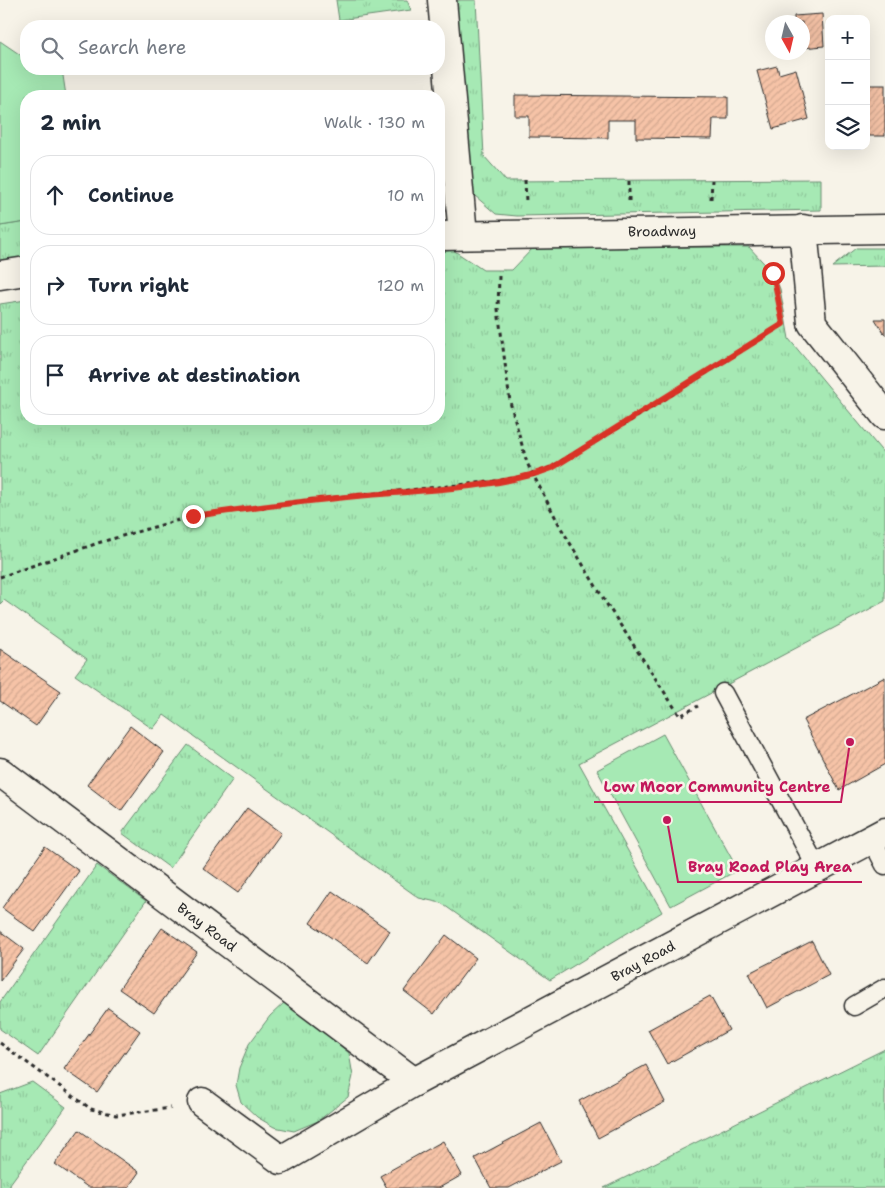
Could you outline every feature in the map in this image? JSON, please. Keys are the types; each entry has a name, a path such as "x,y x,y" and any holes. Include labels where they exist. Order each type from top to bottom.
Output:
{"street":[{"path":"442,0 443,20"},
{"path":"445,75 451,236"},
{"path":"803,229 812,323 885,415"},
{"name":"Broadway","path":"451,236 885,229"},
{"path":"0,275 20,272"},
{"name":"Bray Road","path":"0,772 414,1082"},
{"name":"Bray Road","path":"202,1102 281,1160 414,1082 878,836"}],"lane":[{"path":"723,694 817,868"},
{"name":"Bray Road","path":"878,836 885,865"},
{"path":"854,1006 885,988"}],"path":[{"path":"499,276 498,309 510,402 527,463 561,528 606,603 680,716 723,694"},
{"path":"0,577 101,542 193,516 312,500 497,481 533,475 552,468 783,324"},
{"path":"0,1042 91,1109 101,1113 133,1114 202,1102"}],"green space":[{"path":"336,0 407,0 411,10 339,20"},
{"path":"461,0 476,0 484,156 506,181 821,179 821,210 517,216 496,214 474,195 467,177 450,3"},
{"path":"0,41 20,55 20,75 63,75 65,90 20,90 20,223 0,226"},
{"path":"20,223 20,260 0,263 0,226"},
{"path":"534,247 749,247 773,273 780,289 789,339 885,455 885,601 579,763 662,912 550,980 441,903 419,898 164,715 153,729 75,675 87,659 4,600 0,604 0,304 20,301 20,425 445,425 445,251 453,250 483,270 512,270"},
{"path":"856,248 885,248 885,266 832,267"},
{"path":"663,734 738,870 671,906 597,770"},
{"path":"188,745 233,779 170,868 122,833"},
{"path":"97,865 146,901 38,1056 0,1029 0,1002"},
{"path":"286,1001 349,1053 353,1076 348,1097 318,1121 294,1131 274,1127 257,1117 241,1102 236,1085 239,1068 249,1044 270,1016"},
{"path":"885,1049 885,1188 604,1188"},
{"path":"32,1082 66,1107 7,1188 0,1188 0,1094"}],"building":[{"path":"822,14 824,46 810,47 810,15 808,15"},
{"path":"777,66 779,74 796,69 809,119 773,129 757,71"},
{"path":"870,85 885,85 885,136 870,136"},
{"path":"515,95 728,97 728,119 713,119 712,139 636,138 636,120 608,120 608,138 529,137 529,116 515,116"},
{"path":"875,319 885,319 885,335"},
{"path":"0,649 61,691 36,726 0,701"},
{"path":"885,677 885,764 839,790 803,720"},
{"path":"130,726 164,752 121,811 87,785"},
{"path":"247,808 281,833 238,893 203,868"},
{"path":"45,847 79,871 35,932 2,908"},
{"path":"332,891 390,931 368,963 310,923"},
{"path":"162,928 197,952 154,1013 119,989"},
{"path":"0,931 24,949 0,981"},
{"path":"446,935 476,958 434,1014 404,991"},
{"path":"812,941 829,975 767,1008 749,973"},
{"path":"710,996 729,1030 667,1064 648,1030"},
{"path":"108,1008 140,1031 97,1092 64,1069"},
{"path":"646,1065 665,1102 598,1138 579,1101"},
{"path":"541,1123 561,1161 509,1188 491,1188 475,1158"},
{"path":"79,1130 139,1172 128,1188 89,1188 55,1164"},
{"path":"443,1141 462,1175 439,1188 387,1188 380,1176"}],"place":[{"name":"Low Moor Community Centre","path":"850,742"},
{"name":"Bray Road Play Area","path":"667,820"}],"route":[{"path":"193,516 312,500 497,481 533,475 552,468 783,324 773,273"}]}
